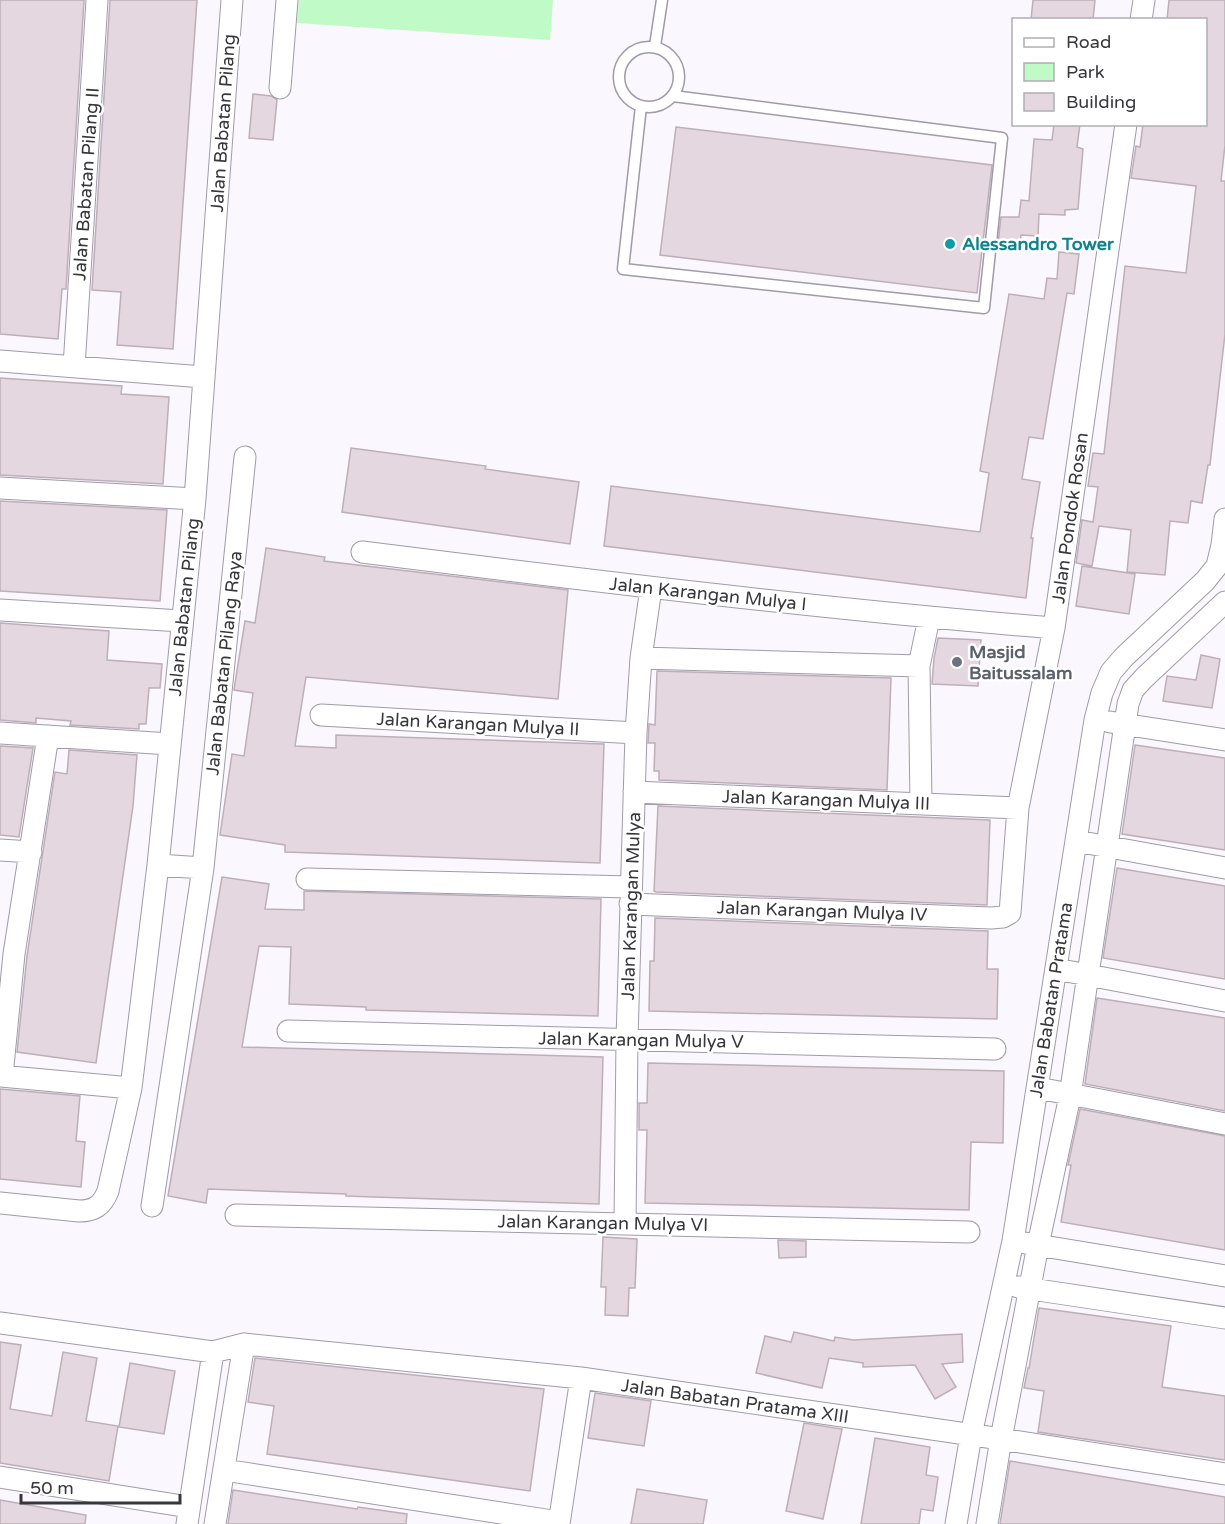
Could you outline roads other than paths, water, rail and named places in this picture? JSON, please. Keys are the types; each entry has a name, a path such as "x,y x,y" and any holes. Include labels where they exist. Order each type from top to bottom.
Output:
{"street":[{"name":"Jalan Babatan Pilang II","path":"74,367 97,0"},
{"name":"Jalan Babatan Pilang","path":"0,1203 79,1211 88,1211 98,1207 104,1201 108,1191 130,1088 165,866 170,744 195,499 232,0"},
{"path":"280,88 287,0"},
{"path":"1141,18 1143,0"},
{"name":"Jalan Pondok Rosan","path":"1011,910 1018,808 1054,628 1126,126"},
{"path":"0,361 204,377"},
{"name":"Jalan Babatan Pilang Raya","path":"152,1206 198,868 245,457"},
{"path":"0,488 195,499"},
{"name":"Jalan Babatan Pratama","path":"956,1524 971,1435 1013,1240 1095,720 1102,693 1111,672 1124,657 1205,581 1217,566 1225,519"},
{"name":"Jalan Karangan Mulya I","path":"362,552 651,588 929,618 1054,628"},
{"name":"Jalan Karangan Mulya","path":"625,1224 627,1039 636,733 641,658 651,588"},
{"name":"Jalan Babatan Pratama","path":"987,1524 1038,1245 1070,1096 1124,723 1133,690 1225,602"},
{"path":"0,610 182,621"},
{"path":"921,804 920,666 929,618"},
{"path":"641,658 920,666"},
{"name":"Jalan Karangan Mulya II","path":"321,715 636,733"},
{"path":"1095,720 1225,740"},
{"path":"0,733 170,744"},
{"path":"48,736 31,852 7,953 1,1076 130,1088"},
{"name":"Jalan Karangan Mulya III","path":"634,792 1018,808"},
{"path":"1076,841 1225,868"},
{"path":"0,850 31,852"},
{"path":"165,866 198,868"},
{"name":"Jalan Karangan Mulya IV","path":"307,879 991,918 1003,917 1011,910"},
{"path":"1056,969 1225,1001"},
{"name":"Jalan Karangan Mulya V","path":"288,1031 994,1049"},
{"path":"1038,1088 1070,1096 1225,1124"},
{"name":"Jalan Karangan Mulya VI","path":"236,1215 969,1232"},
{"path":"1013,1240 1225,1276"},
{"path":"1004,1284 1225,1318"},
{"path":"0,1323 213,1352 244,1344 215,1524"},
{"name":"Jalan Babatan Pratama XIII","path":"244,1344 581,1378 1225,1474"},
{"path":"0,1477 188,1515 213,1352"},
{"path":"224,1470 559,1523 581,1378"}],"lane":[{"path":"655,46 662,0"},
{"path":"655,46 675,59 680,83 673,96 661,105 641,106 627,98 619,84 620,67 626,56 635,49 655,46"},
{"path":"641,106 623,269 984,308 1002,138 673,96"}],"place":[{"name":"Alessandro Tower","path":"950,244"},
{"name":"Masjid Baitussalam","path":"957,662"}]}
